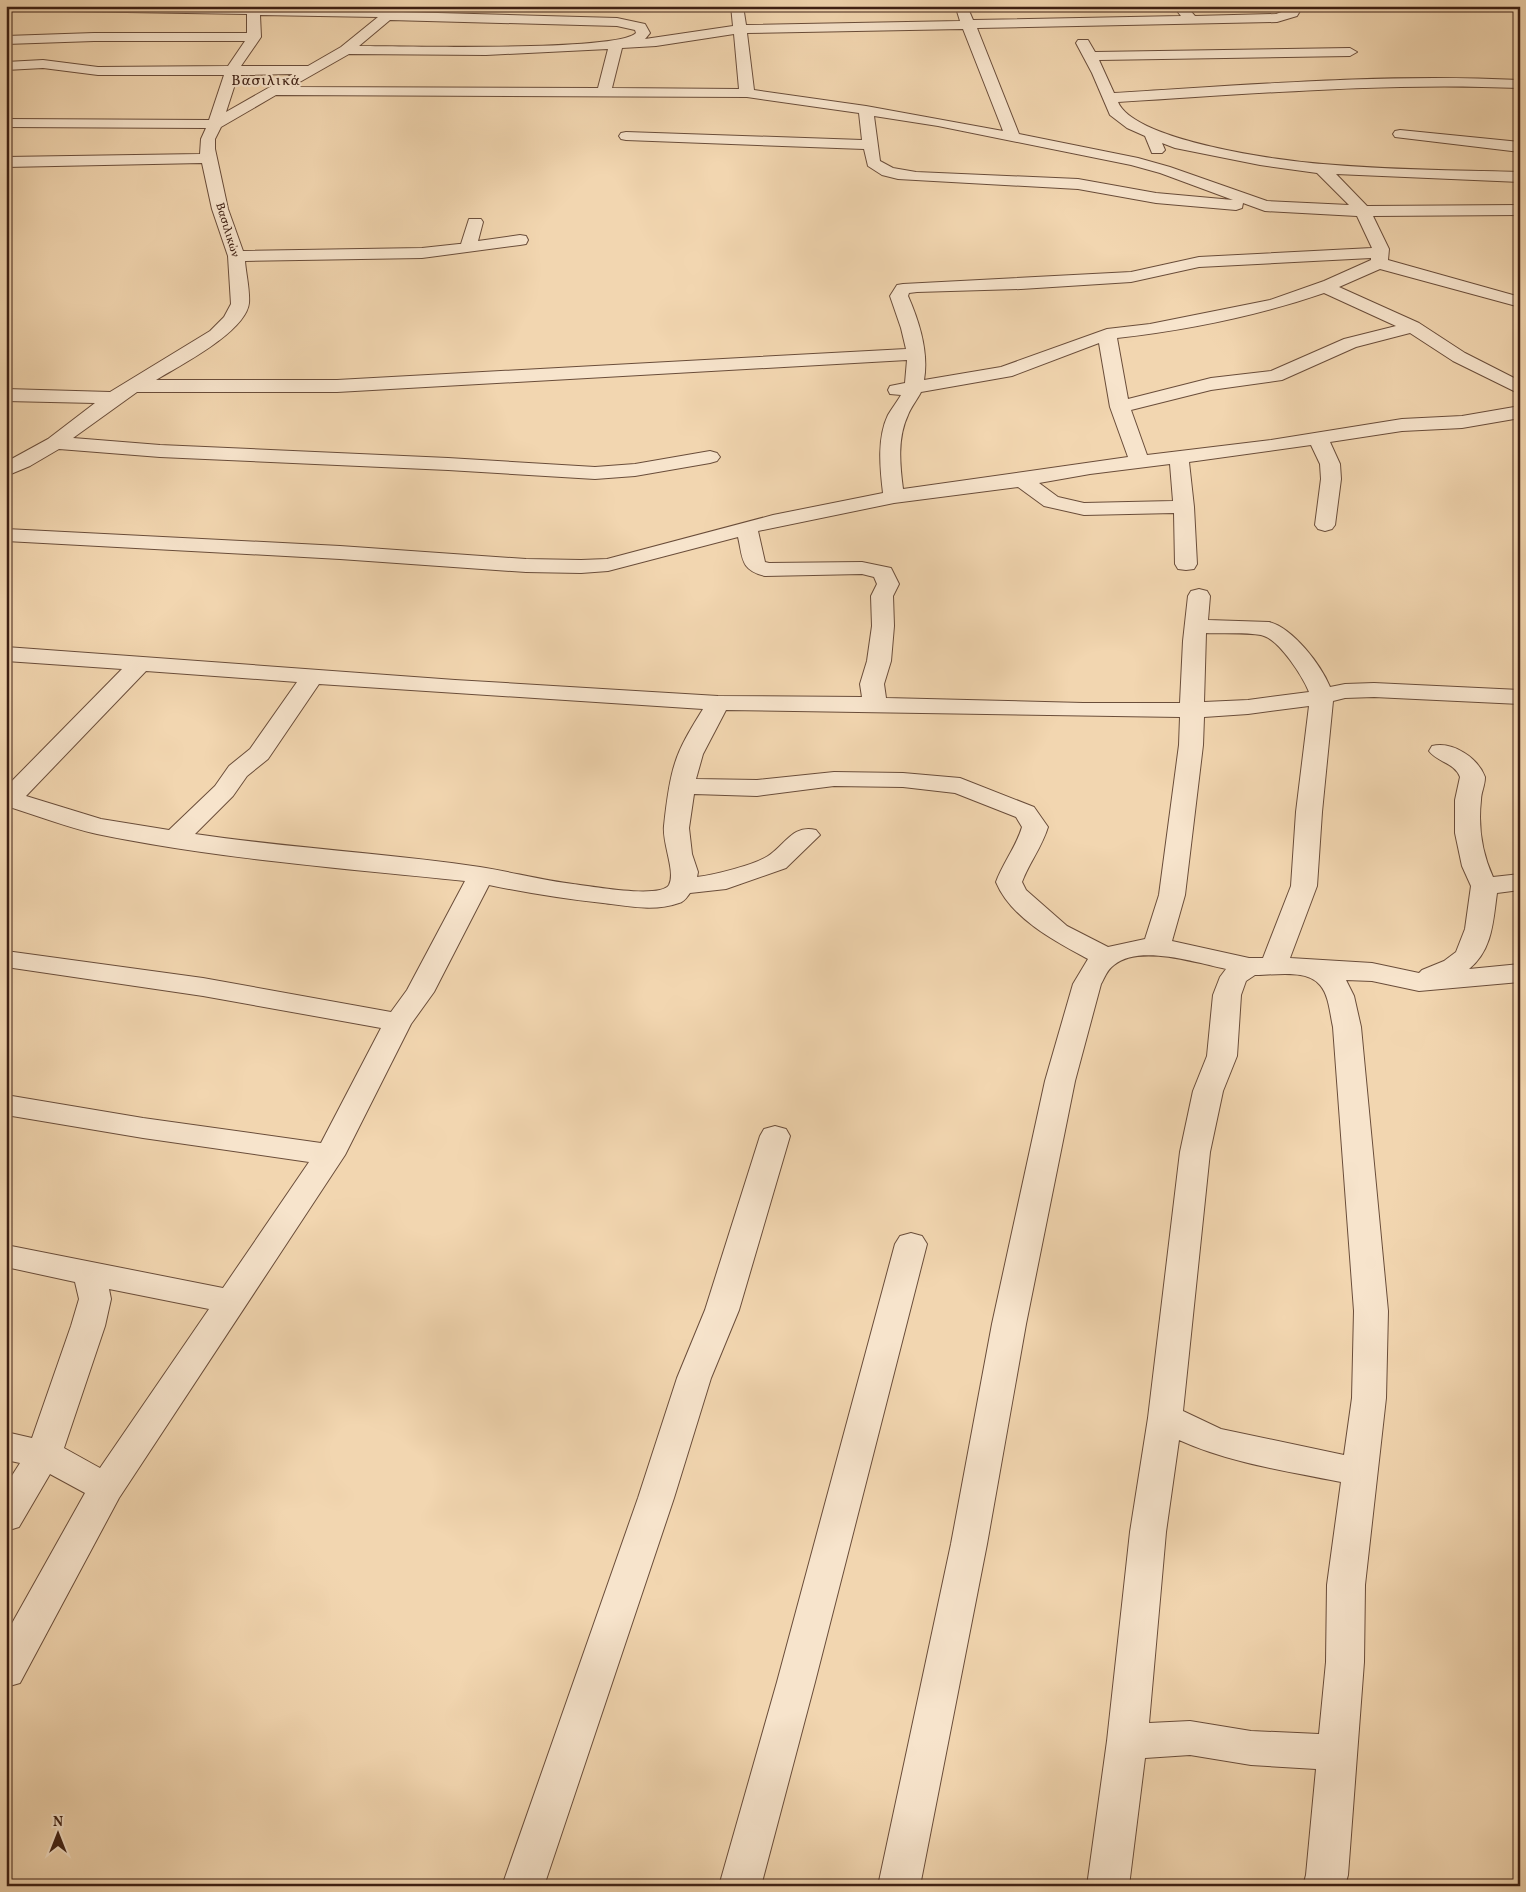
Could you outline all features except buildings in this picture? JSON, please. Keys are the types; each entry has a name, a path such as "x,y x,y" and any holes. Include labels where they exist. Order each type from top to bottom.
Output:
{"street":[{"path":"6,6 253,8 609,22 630,23 640,27 644,33 639,38 616,46"},
{"path":"6,123 216,124 346,50 388,14 406,6"},
{"path":"737,6 747,93"},
{"path":"961,6 1013,137"},
{"path":"1065,6 1115,112 1132,125 1175,143 1260,160 1322,169 1520,177"},
{"path":"1180,6 1192,20"},
{"path":"346,50 486,51 616,46 682,39 740,30 1277,18 1292,13 1297,6"},
{"path":"6,40 112,37 254,37 253,8"},
{"path":"854,14 859,28"},
{"name":"Βασιλικών","path":"6,470 24,462 55,443 114,398 216,335 230,321 240,304 236,256 220,209 208,158 208,139 216,124 232,70 254,37"},
{"path":"604,92 616,46"},
{"path":"466,92 486,51"},
{"path":"1090,56 1350,52"},
{"path":"6,66 43,64 98,71 309,70"},
{"path":"54,78 98,71"},
{"path":"1109,98 1337,84 1436,82 1520,84"},
{"path":"276,90 747,93 866,110 1133,161 1165,170 1265,206"},
{"path":"866,110 873,163 879,169 891,173 916,177 1078,184 1165,199 1265,206 1363,211 1520,210"},
{"path":"1152,133 1165,170"},
{"path":"1400,134 1520,147"},
{"path":"626,136 872,144"},
{"path":"694,156 712,140"},
{"path":"6,162 208,158"},
{"path":"1322,169 1363,211 1381,249 1380,258"},
{"path":"468,247 476,222"},
{"path":"236,256 422,254 520,240"},
{"path":"905,389 1005,372 1107,334 1150,329 1274,304 1325,287 1380,258"},
{"path":"894,497 890,474 891,448 896,420 905,389 917,369 908,316 899,296 903,289 1131,277 1199,262 1237,259 1380,258 1520,302"},
{"path":"1325,287 1413,327 1459,357 1520,388"},
{"path":"1120,406 1211,384 1275,376 1350,343 1413,327"},
{"path":"1107,334 1109,357 1120,406 1124,422 1134,440 1139,462"},
{"path":"134,386 338,386 914,354"},
{"path":"6,395 114,398"},
{"path":"6,536 219,544 581,567 608,565 773,521 894,497 1022,480 1090,468 1318,439 1402,425 1462,422 1520,412"},
{"path":"1318,439 1330,464 1331,479 1325,525"},
{"path":"1134,440 1186,457"},
{"path":"55,443 160,451 448,464 595,473 635,470 710,457"},
{"path":"1186,457 1184,507 1186,564"},
{"path":"1022,480 1051,502 1084,509 1184,507"},
{"path":"747,529 755,565 765,570 862,568 883,573 888,584 882,596 883,626 879,661 872,684 875,705"},
{"path":"1157,946 1172,895 1191,745 1199,596"},
{"path":"1108,1886 1127,1741 1148,1532 1165,1418 1195,1152 1208,1091 1222,1056 1226,995 1234,977 1262,966 1304,886 1309,812 1322,696 1314,676 1282,637 1268,629 1196,626"},
{"path":"6,654 718,703 1083,710 1193,710 1248,707 1306,700 1345,691 1374,690 1520,697"},
{"path":"141,663 8,798 97,826 175,840 250,850 481,874 543,888 650,900 672,897 682,886 686,872 679,854 676,828 683,786 683,774 689,758 718,703"},
{"path":"175,840 224,791 238,772 259,754 313,676"},
{"path":"1419,982 1458,965 1470,951 1477,938 1484,886 1475,872 1468,831 1468,798 1473,782 1471,773 1466,766 1441,751"},
{"path":"683,786 757,788 834,779 903,780 960,786 996,799 1025,812 1035,827 1030,843 1013,871 1009,882 1014,894 1057,932 1106,957"},
{"path":"682,886 717,883 777,862 807,836"},
{"path":"8,1664 106,1488 330,1156 398,1022 420,992 481,874"},
{"path":"1484,886 1520,882"},
{"path":"899,1886 969,1544 1009,1324 1060,1081 1087,984 1097,966 1106,957 1124,951 1157,946 1262,966 1372,972 1419,982 1520,973"},
{"path":"6,959 114,972 276,998 398,1022"},
{"path":"1319,970 1333,981 1340,996 1347,1027 1371,1312 1369,1398 1346,1585 1345,1662 1329,1882"},
{"path":"6,1105 330,1156"},
{"path":"524,1886 656,1498 694,1378 722,1310 774,1136"},
{"path":"740,1886 796,1682 911,1244"},
{"path":"6,1256 231,1302"},
{"path":"6,1517 44,1454 88,1326 95,1299 90,1273"},
{"path":"1165,1418 1213,1440 1269,1454 1359,1472"},
{"path":"6,1446 44,1454 106,1488"},
{"path":"1127,1741 1190,1738 1251,1748 1338,1753"}],"district":[{"name":"Βασιλικά","path":"266,81"}]}
